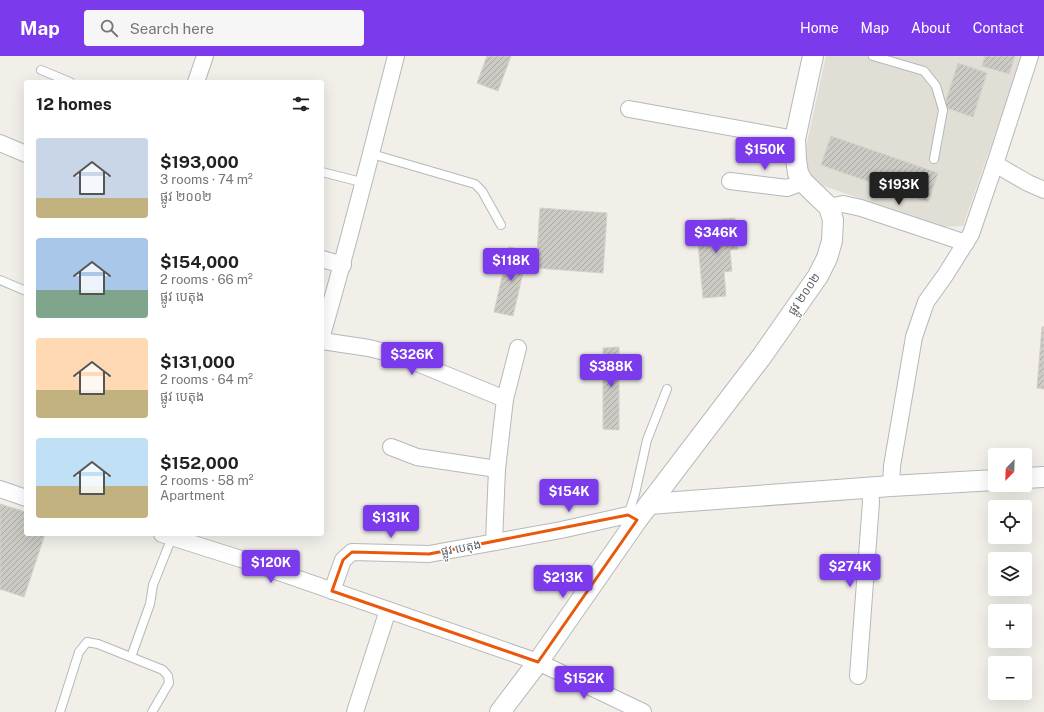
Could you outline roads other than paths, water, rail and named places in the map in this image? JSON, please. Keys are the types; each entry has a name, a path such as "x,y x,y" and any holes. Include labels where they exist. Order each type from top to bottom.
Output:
{"street":[{"path":"197,80 205,56"},
{"path":"324,328 365,183 396,56"},
{"path":"813,56 795,139 798,173 803,182 829,207 843,204 861,208 966,243"},
{"path":"891,486 892,466 914,337 926,302 946,274 971,234 1030,56"},
{"path":"629,109 795,139"},
{"path":"0,143 24,153"},
{"path":"995,164 1028,183 1044,190"},
{"path":"730,181 787,188 803,182"},
{"name":"ផ្លូវ ២០០២","path":"500,712 538,662 633,517 649,504 762,356 818,276 827,258 832,241 833,220 829,207"},
{"path":"324,260 343,265"},
{"path":"324,341 370,348 400,356 505,399"},
{"path":"494,542 497,469 505,399 518,348"},
{"path":"391,447 417,456 497,469"},
{"path":"1032,478 1044,477"},
{"path":"649,504 870,487 988,480"},
{"path":"858,676 871,502 870,487"},
{"path":"0,489 24,497"},
{"name":"ផ្លូវ បេតុង","path":"332,591 343,560 352,552 429,554 633,517"},
{"path":"167,536 538,662 643,712"},
{"path":"355,712 388,610"}],"lane":[{"path":"873,56 924,71 936,86 943,110 934,159"},
{"path":"41,70 65,80"},
{"path":"372,154 475,184 482,191 501,225"},
{"path":"324,173 365,183"},
{"path":"0,280 24,290"},
{"path":"633,517 635,494 647,440 667,389"},
{"path":"131,657 150,604 153,584 167,536"},
{"path":"60,712 79,652 87,642 98,644 163,670 168,676 169,683 152,712"}]}
